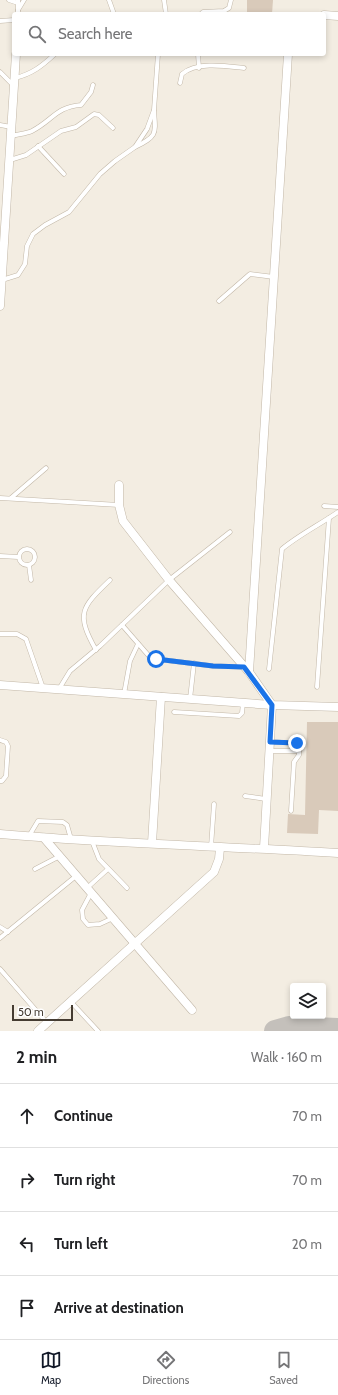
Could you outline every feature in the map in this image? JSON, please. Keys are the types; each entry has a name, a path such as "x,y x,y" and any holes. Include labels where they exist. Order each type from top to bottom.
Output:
{"street":[{"path":"326,15 338,16"},
{"path":"0,306 3,220 12,127 16,56"},
{"path":"246,670 288,56"},
{"path":"119,485 119,505 123,521 169,580 246,670 272,705 264,848"},
{"path":"0,685 272,705 338,707"},
{"path":"152,843 162,696"},
{"path":"0,834 215,848 264,848 338,853"},
{"path":"44,838 192,1010"},
{"path":"38,1031 214,872 219,859 215,848"}],"lane":[{"path":"9,0 18,1 18,12"},
{"path":"18,12 24,0"},
{"path":"108,0 113,12"},
{"path":"164,0 166,12"},
{"path":"203,12 224,11 229,8 231,0"},
{"path":"0,22 12,20"},
{"path":"0,72 14,82 42,66 53,56"},
{"path":"2,280 18,275 25,264 27,246 33,234 45,225 69,212 83,197 100,174 115,160 154,136 156,131 154,110 158,56"},
{"path":"198,56 199,68"},
{"path":"180,83 184,72 199,68 214,65 244,68"},
{"path":"11,136 31,132 64,108 81,105 92,92 93,85"},
{"path":"135,147 147,129 154,110"},
{"path":"9,160 26,155 61,131 76,127 94,114 99,115 113,128"},
{"path":"0,125 12,127"},
{"path":"38,146 64,174"},
{"path":"219,301 250,274 274,277"},
{"path":"11,498 46,468"},
{"path":"0,498 119,505"},
{"path":"324,506 338,507"},
{"path":"268,669 282,549 295,538 311,530 338,512"},
{"path":"317,687 329,518"},
{"path":"59,689 70,671 96,650 169,580 230,532"},
{"path":"24,549 30,549 34,552 35,558 29,565 21,564 18,557 20,552 24,549"},
{"path":"0,556 18,557"},
{"path":"29,565 30,580"},
{"path":"96,650 87,635 83,612 87,602 110,580"},
{"path":"122,625 149,656 156,659 246,670"},
{"path":"0,634 18,634 26,640 42,688"},
{"path":"124,694 130,661 138,644"},
{"path":"190,699 194,663"},
{"path":"174,712 239,716 242,713 244,703"},
{"path":"0,740 6,742 8,746 6,776 2,781 0,781"},
{"path":"270,747 297,743 299,751 294,762 291,811"},
{"path":"270,747 299,751"},
{"path":"245,796 266,799"},
{"path":"214,804 215,848"},
{"path":"29,837 38,821 45,820 63,822 67,825 71,839"},
{"path":"92,840 99,859 127,888"},
{"path":"35,869 60,856"},
{"path":"108,869 89,890 82,910 83,919 88,925 100,924 113,918"},
{"path":"0,938 77,876"},
{"path":"0,927 8,932"},
{"path":"0,969 47,1023"},
{"path":"71,1002 98,1031"}],"building":[{"path":"247,0 273,0 272,12 247,12"},
{"path":"307,722 338,722 338,811 319,810 318,834 287,833 288,814 305,815"}],"taxiway":[{"path":"275,1031 289,1027 338,1029"}],"route":[{"path":"156,659 213,666 244,667 272,705 270,742 297,743"}]}
